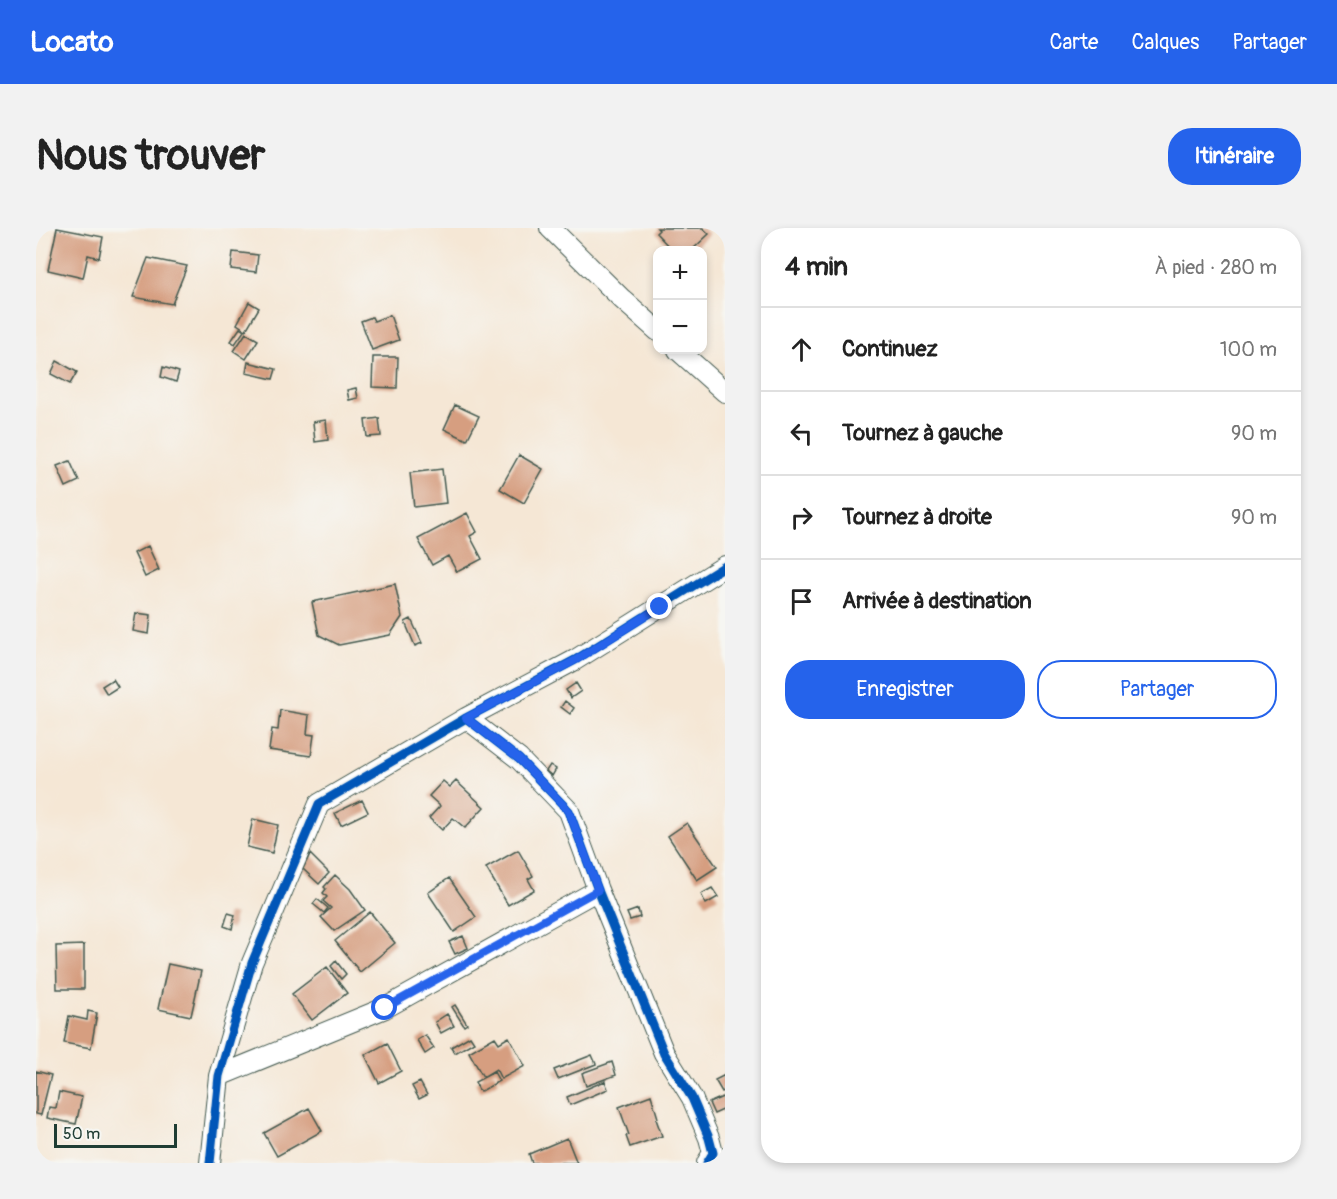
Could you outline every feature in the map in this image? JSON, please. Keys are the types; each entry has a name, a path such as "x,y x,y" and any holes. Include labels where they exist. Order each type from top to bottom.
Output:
{"street":[{"path":"550,228 653,328"},
{"path":"682,354 725,392"},
{"path":"210,1163 219,1076 252,963 320,804 466,718 576,660 725,566"},
{"path":"466,718 519,759 569,811 663,1053 717,1133 713,1153 706,1163"},
{"path":"219,1076 385,1008 598,890"}],"building":[{"path":"57,228 103,237 99,258 88,255 83,278 48,270"},
{"path":"657,228 703,228 709,234 696,246 668,246 656,233 659,230"},
{"path":"233,252 258,255 256,272 231,269"},
{"path":"148,258 187,266 172,304 133,297"},
{"path":"249,302 259,308 246,330 237,324"},
{"path":"390,315 399,340 372,350 361,321 372,317 374,321"},
{"path":"240,328 244,331 235,344 231,341"},
{"path":"246,333 258,340 246,359 234,351"},
{"path":"373,357 398,357 397,388 372,387"},
{"path":"57,361 77,372 70,384 51,374"},
{"path":"248,362 276,369 273,379 246,373"},
{"path":"163,367 179,372 176,382 161,377"},
{"path":"356,388 358,398 349,400 347,390"},
{"path":"455,405 479,416 467,440 444,429"},
{"path":"379,418 381,436 367,437 365,420"},
{"path":"326,420 328,440 315,442 313,422"},
{"path":"519,455 543,469 524,503 500,489"},
{"path":"70,461 79,481 66,487 57,466"},
{"path":"442,469 446,503 414,507 410,473"},
{"path":"467,513 477,532 470,536 482,559 457,572 448,556 432,565 418,539"},
{"path":"148,546 159,570 145,577 134,553"},
{"path":"395,584 402,617 390,635 339,645 319,635 312,602"},
{"path":"136,613 151,615 149,634 133,631"},
{"path":"411,619 422,643 415,646 405,622"},
{"path":"113,679 118,687 107,694 102,686"},
{"path":"576,683 581,691 571,698 566,690"},
{"path":"565,701 574,708 570,714 561,707"},
{"path":"280,710 309,715 307,734 314,735 311,756 269,750 272,729 278,730"},
{"path":"550,765 556,769 552,776 546,771"},
{"path":"443,781 450,787 456,781 484,807 465,828 453,818 442,830 429,818 440,806 429,796"},
{"path":"362,800 368,812 341,825 335,813"},
{"path":"253,819 278,825 272,853 247,847"},
{"path":"687,823 717,867 697,880 668,836"},
{"path":"518,850 533,876 528,879 534,890 508,905 486,868"},
{"path":"310,854 329,873 319,884 303,869"},
{"path":"335,875 350,889 365,910 334,931 321,917 331,908 323,901 327,897 323,893 326,889 324,887"},
{"path":"449,878 476,917 454,932 428,893"},
{"path":"712,888 718,897 706,904 701,894"},
{"path":"317,899 328,908 324,913 313,904"},
{"path":"638,909 640,917 630,920 627,913"},
{"path":"370,912 395,943 360,972 335,941"},
{"path":"228,913 235,915 232,929 224,926"},
{"path":"463,936 468,948 455,954 449,942"},
{"path":"84,945 84,989 57,989 56,946"},
{"path":"336,961 346,974 341,979 331,966"},
{"path":"168,964 201,971 191,1016 158,1009"},
{"path":"327,967 347,993 312,1020 292,994"},
{"path":"455,1005 467,1024 464,1026 452,1007"},
{"path":"88,1011 97,1013 91,1048 64,1043 69,1016 87,1020"},
{"path":"447,1014 454,1026 441,1033 435,1022"},
{"path":"425,1035 434,1048 425,1054 417,1040"},
{"path":"470,1036 474,1042 455,1053 451,1047"},
{"path":"495,1037 499,1043 509,1037 525,1066 501,1079 496,1069 483,1077 469,1052"},
{"path":"387,1043 401,1071 379,1083 365,1055"},
{"path":"592,1055 596,1064 558,1079 554,1070"},
{"path":"612,1062 616,1075 586,1086 582,1073"},
{"path":"36,1071 51,1075 41,1115 36,1114"},
{"path":"494,1072 499,1081 480,1092 475,1082"},
{"path":"725,1075 725,1090 722,1092 715,1080"},
{"path":"605,1081 608,1089 570,1105 567,1097"},
{"path":"420,1082 427,1095 419,1099 412,1086"},
{"path":"59,1092 82,1097 76,1124 47,1118 49,1107 56,1108"},
{"path":"651,1095 662,1136 630,1147 626,1136 629,1135 619,1107"},
{"path":"725,1096 725,1109 714,1114 709,1103"},
{"path":"309,1108 322,1131 277,1156 264,1133"},
{"path":"567,1138 577,1163 532,1163 529,1154"}],"cycle path":[{"path":"707,1163 713,1153 709,1138 692,1098 664,1053 598,890 569,811 519,759 466,718 575,660 725,566"},
{"path":"210,1163 219,1076 252,963 319,804 466,718"}],"route":[{"path":"385,1008 598,890 569,811 519,759 466,718 576,660 660,607"}]}
